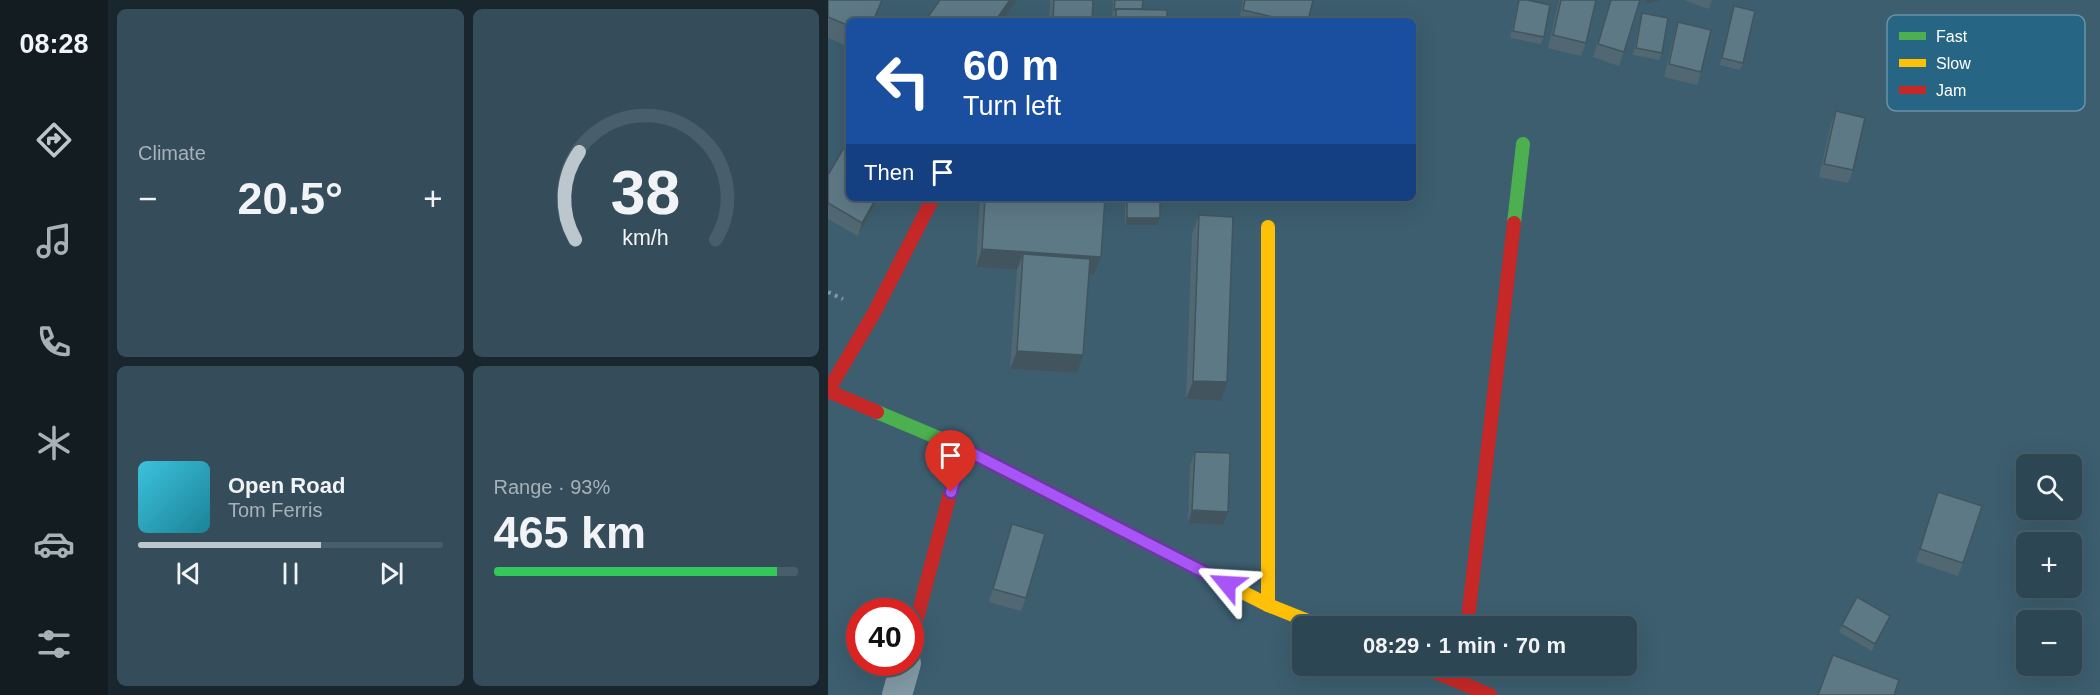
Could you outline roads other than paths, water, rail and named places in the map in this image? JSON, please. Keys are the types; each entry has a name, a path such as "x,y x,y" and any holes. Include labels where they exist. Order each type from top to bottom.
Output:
{"street":[{"path":"1468,616 1523,144"},
{"path":"931,201 874,313 828,391 962,448 1268,605 1296,616"},
{"path":"1268,227 1268,605"},
{"path":"922,598 962,448"},
{"path":"897,695 902,676"},
{"path":"1464,676 1490,695"}]}
